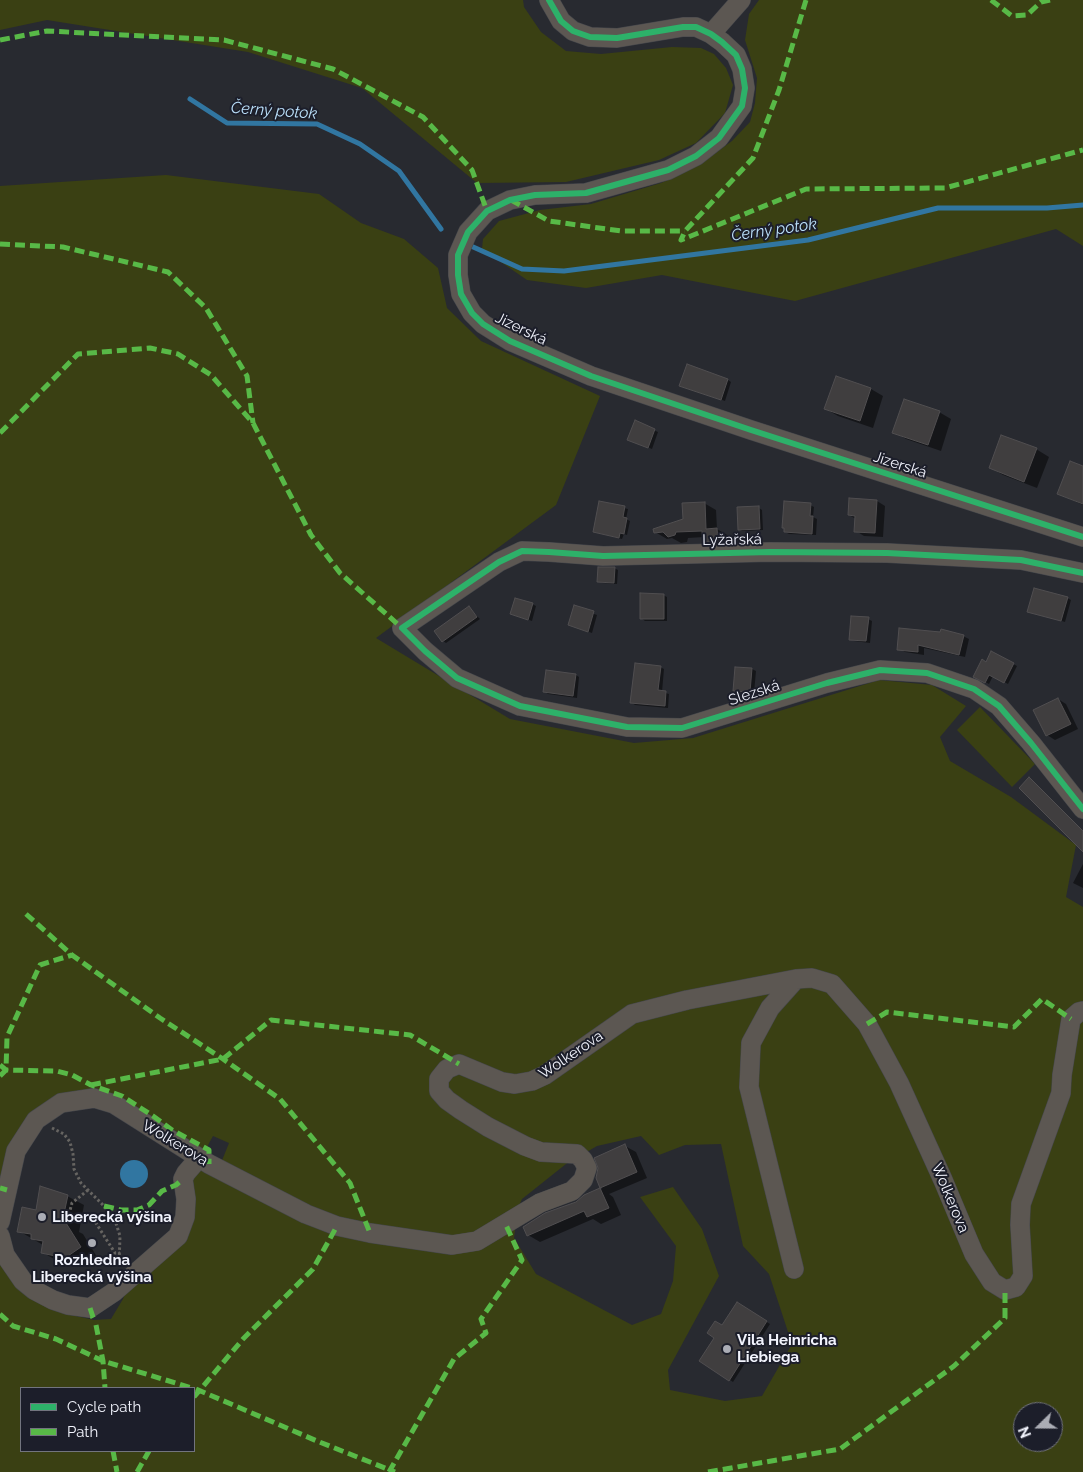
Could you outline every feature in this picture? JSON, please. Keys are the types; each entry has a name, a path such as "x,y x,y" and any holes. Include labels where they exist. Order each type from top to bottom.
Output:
{"street":[{"name":"Jizerská","path":"550,0 561,21 573,31 590,37 617,38 683,27 696,27 711,34 736,55 742,69 745,88 742,106 719,138 696,156 668,170 586,193 535,195 510,200 487,211 468,232 458,256 461,294 472,313 483,324 510,341 591,376 751,430 1083,537"},
{"path":"711,34 742,0"},
{"name":"Lyžařská","path":"402,628 499,562 522,551 603,556 770,552 887,553 1021,560 1083,573"},
{"name":"Slezská","path":"402,628 425,651 457,678 520,706 627,727 682,728 827,683 880,670 928,673 974,688 999,706 1032,743 1083,809"},
{"name":"Wolkerova","path":"0,1222 16,1151 36,1120 61,1103 94,1098 114,1104 200,1158 306,1214 336,1226 452,1245 477,1241 540,1203 572,1191 583,1180 587,1168 577,1154 541,1152 525,1146 488,1127 461,1110 447,1100 440,1090 439,1079 447,1069 459,1064 508,1083 515,1084 532,1081 545,1075 632,1014 687,1000 796,979 812,978 832,984 867,1024 899,1083 974,1254 992,1282 1005,1290 1016,1286 1023,1276 1020,1225 1021,1204 1061,1093 1071,1019 1083,1010"},
{"path":"794,1269 748,1088 751,1043 770,1008 796,979"},
{"path":"0,1236 5,1255 23,1281 34,1290 68,1305 90,1308 114,1292 178,1236 185,1217 186,1199 183,1179 200,1158"}],"path":[{"path":"36,1120 64,1134 70,1142 74,1169 81,1183 115,1220 120,1236 120,1253 114,1292"},
{"path":"88,1190 72,1203 68,1218 94,1220 115,1253 120,1253"}],"green space":[{"path":"0,0 523,0 524,7 541,32 566,51 601,54 672,47 701,48 714,54 726,68 733,85 725,113 696,143 659,160 566,182 477,183 362,88 248,52 47,20 0,30"},
{"path":"759,0 1083,0 1083,246 1056,229 795,301 662,275 586,288 527,280 482,249 483,239 499,221 540,210 591,204 661,183 699,165 732,141 750,122 755,103 757,78 745,40 749,14"},
{"path":"166,175 319,194 361,223 404,239 438,268 447,308 481,341 600,396 556,505 376,638 510,719 634,743 693,738 879,680 932,685 966,706 940,737 950,761 1011,797 1076,845 1066,897 1083,907 1083,1472 0,1472 0,1252 12,1282 28,1295 67,1314 94,1320 111,1319 123,1299 128,1285 166,1254 186,1187 205,1162 115,1097 40,1110 0,1201 0,186","holes":["213,1136 229,1143 221,1163 207,1156 207,1147","641,1136 659,1155 685,1145 721,1144 743,1246 769,1274 792,1344 762,1396 725,1401 670,1390 668,1370 719,1276 702,1229 673,1187 640,1197 676,1246 673,1281 661,1314 632,1325 536,1274 514,1238 518,1208 522,1199 566,1164 597,1146"]},
{"path":"980,707 1035,764 1012,787 957,730"}],"water":[{"path":"134,1160 144,1164 148,1174 144,1184 134,1188 124,1184 120,1174 124,1164"}],"building":[{"path":"687,364 728,379 721,400 679,386"},
{"path":"836,376 871,388 860,421 824,409"},
{"path":"904,399 940,411 928,445 892,433"},
{"path":"635,420 655,429 648,448 627,440"},
{"path":"1001,435 1037,448 1024,482 989,468"},
{"path":"1070,461 1083,466 1083,504 1057,494"},
{"path":"849,498 877,500 875,533 854,532 855,516 848,515"},
{"path":"599,501 625,506 623,517 627,518 624,534 620,533 619,538 593,532"},
{"path":"784,501 811,503 810,516 813,516 812,534 784,532 784,528 782,528"},
{"path":"705,502 706,529 717,528 718,542 703,542 702,531 676,532 675,535 668,537 663,532 654,533 653,529 683,519 682,503"},
{"path":"759,506 760,529 738,530 737,507"},
{"path":"598,567 615,567 614,583 597,582"},
{"path":"1034,588 1068,597 1061,621 1027,612"},
{"path":"640,593 664,594 664,619 640,619"},
{"path":"515,598 533,603 528,620 510,614"},
{"path":"574,605 594,611 588,632 568,625"},
{"path":"469,606 477,617 442,642 434,631"},
{"path":"851,616 869,617 866,641 849,640"},
{"path":"899,628 940,632 941,629 964,635 959,655 918,645 918,652 897,650"},
{"path":"991,651 1014,663 1004,683 989,675 985,683 973,677 982,659 986,662"},
{"path":"635,663 661,666 658,690 666,691 665,706 630,703"},
{"path":"735,667 752,668 750,692 733,691"},
{"path":"546,670 576,674 573,696 543,692"},
{"path":"1058,698 1071,724 1046,736 1033,710"},
{"path":"1029,777 1083,831 1083,852 1019,788"},
{"path":"625,1144 637,1172 600,1188 596,1178 598,1168 594,1158"},
{"name":"Liberecká výšina","path":"40,1186 68,1195 62,1223 66,1223 81,1247 65,1258 41,1253 43,1241 31,1239 31,1234 17,1232 22,1207 36,1210"},
{"path":"600,1188 609,1208 587,1217 584,1211 527,1236 523,1227 545,1213 576,1202 584,1195"},
{"name":"Vila Heinricha Liebiega","path":"737,1302 767,1321 729,1381 699,1361 714,1338 707,1333 715,1321 722,1325"}],"waterway":[{"name":"Černý potok","path":"190,99 227,123 317,124 360,144 399,171 441,229"},
{"name":"Černý potok","path":"471,246 522,269 564,271 808,240 938,208 1047,208 1083,205"}],"marked path":[{"path":"806,0 779,90 753,158 685,231 681,240 806,189 945,188 1083,150"},
{"path":"991,0 1012,16 1027,15 1041,2 1050,0"},
{"path":"0,40 47,31 224,40 333,69 423,117 472,170 487,211"},
{"path":"511,200 549,221 621,231 685,231"},
{"path":"0,244 63,247 168,272 206,308 247,376 253,423"},
{"path":"0,433 78,354 150,348 178,354 211,375 253,423 311,535 340,573 402,628"},
{"path":"26,914 72,955 160,1018 280,1099 350,1183 370,1233"},
{"path":"0,1076 6,1070 7,1037 40,965 72,955"},
{"path":"867,1024 887,1012 1014,1027 1042,999 1071,1019"},
{"path":"91,1085 223,1059 271,1020 410,1035 459,1064"},
{"path":"0,1065 6,1070 57,1071 72,1075 91,1085 122,1096 172,1130 209,1150 209,1164"},
{"path":"104,1206 121,1210 137,1210 149,1205 162,1191 176,1185 183,1179"},
{"path":"0,1188 7,1190"},
{"path":"389,1472 454,1359 486,1333 481,1319 522,1260 505,1223"},
{"path":"195,1396 243,1339 313,1269 337,1226"},
{"path":"708,1472 840,1449 954,1366 1005,1318 1005,1290"},
{"path":"90,1308 94,1320 92,1316"},
{"path":"0,1314 13,1326 56,1339 103,1361 189,1387"},
{"path":"96,1325 103,1361 105,1387"},
{"path":"196,1389 395,1472"},
{"path":"113,1452 117,1472"},
{"path":"137,1472 148,1452"}],"cycle path":[{"path":"549,0 561,21 573,31 590,37 617,38 683,27 696,27 711,34 736,55 742,69 745,88 742,106 719,138 696,156 668,170 586,193 535,195 510,200 487,211 468,232 458,255 458,275 461,294 472,313 483,324 510,341 591,376 751,430 1083,537"},
{"path":"1083,573 1021,560 887,553 771,552 603,556 522,551 499,562 402,628 425,651 457,678 520,706 627,727 682,728 827,683 880,670 927,673 974,689 999,706 1083,809"}],"place":[{"name":"Liberecká výšina","path":"42,1217"},
{"name":"Rozhledna Liberecká výšina","path":"92,1243"},
{"name":"Vila Heinricha Liebiega","path":"727,1349"}]}
